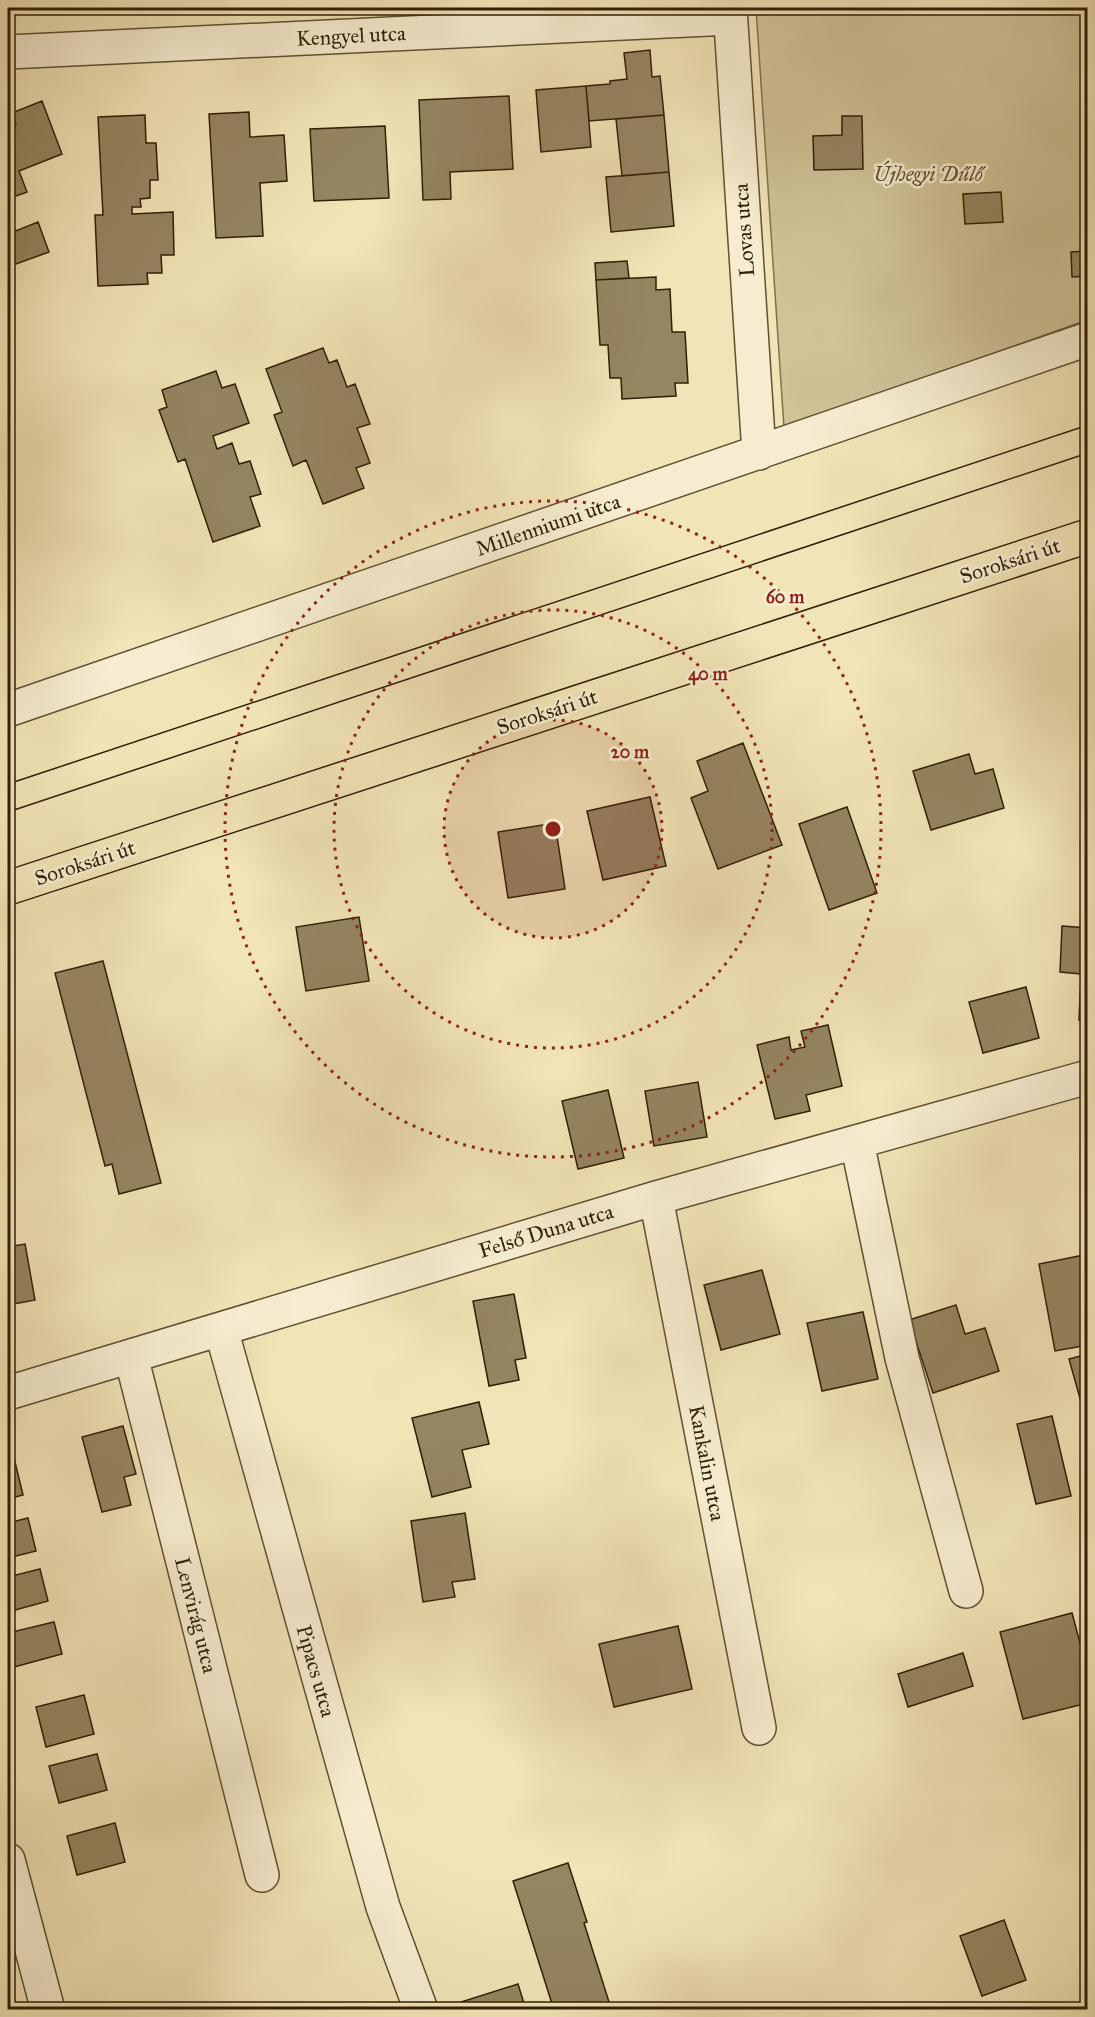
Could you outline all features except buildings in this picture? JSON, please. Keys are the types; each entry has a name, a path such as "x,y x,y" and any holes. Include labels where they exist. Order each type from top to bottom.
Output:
{"main road":[{"name":"Soroksári út","path":"8,888 1088,536"}],"street":[{"name":"Kengyel utca","path":"8,52 730,13"},
{"name":"Lovas utca","path":"730,13 759,453"},
{"name":"Millenniumi utca","path":"8,710 1088,339"},
{"name":"Felső Duna utca","path":"8,1393 656,1198 1088,1077"},
{"path":"857,1142 902,1358 966,1591"},
{"name":"Kankalin utca","path":"656,1198 759,1728"},
{"name":"Pipacs utca","path":"221,1329 383,1907 421,2010"},
{"name":"Lenvirág utca","path":"131,1356 262,1875"},
{"path":"8,1860 48,2010"}],"green space":[{"name":"Újhegyi Dűlő","path":"756,8 1087,8 1087,320 784,428"}],"tram line":[{"path":"8,784 1088,425"},
{"path":"8,812 1088,453"}]}
